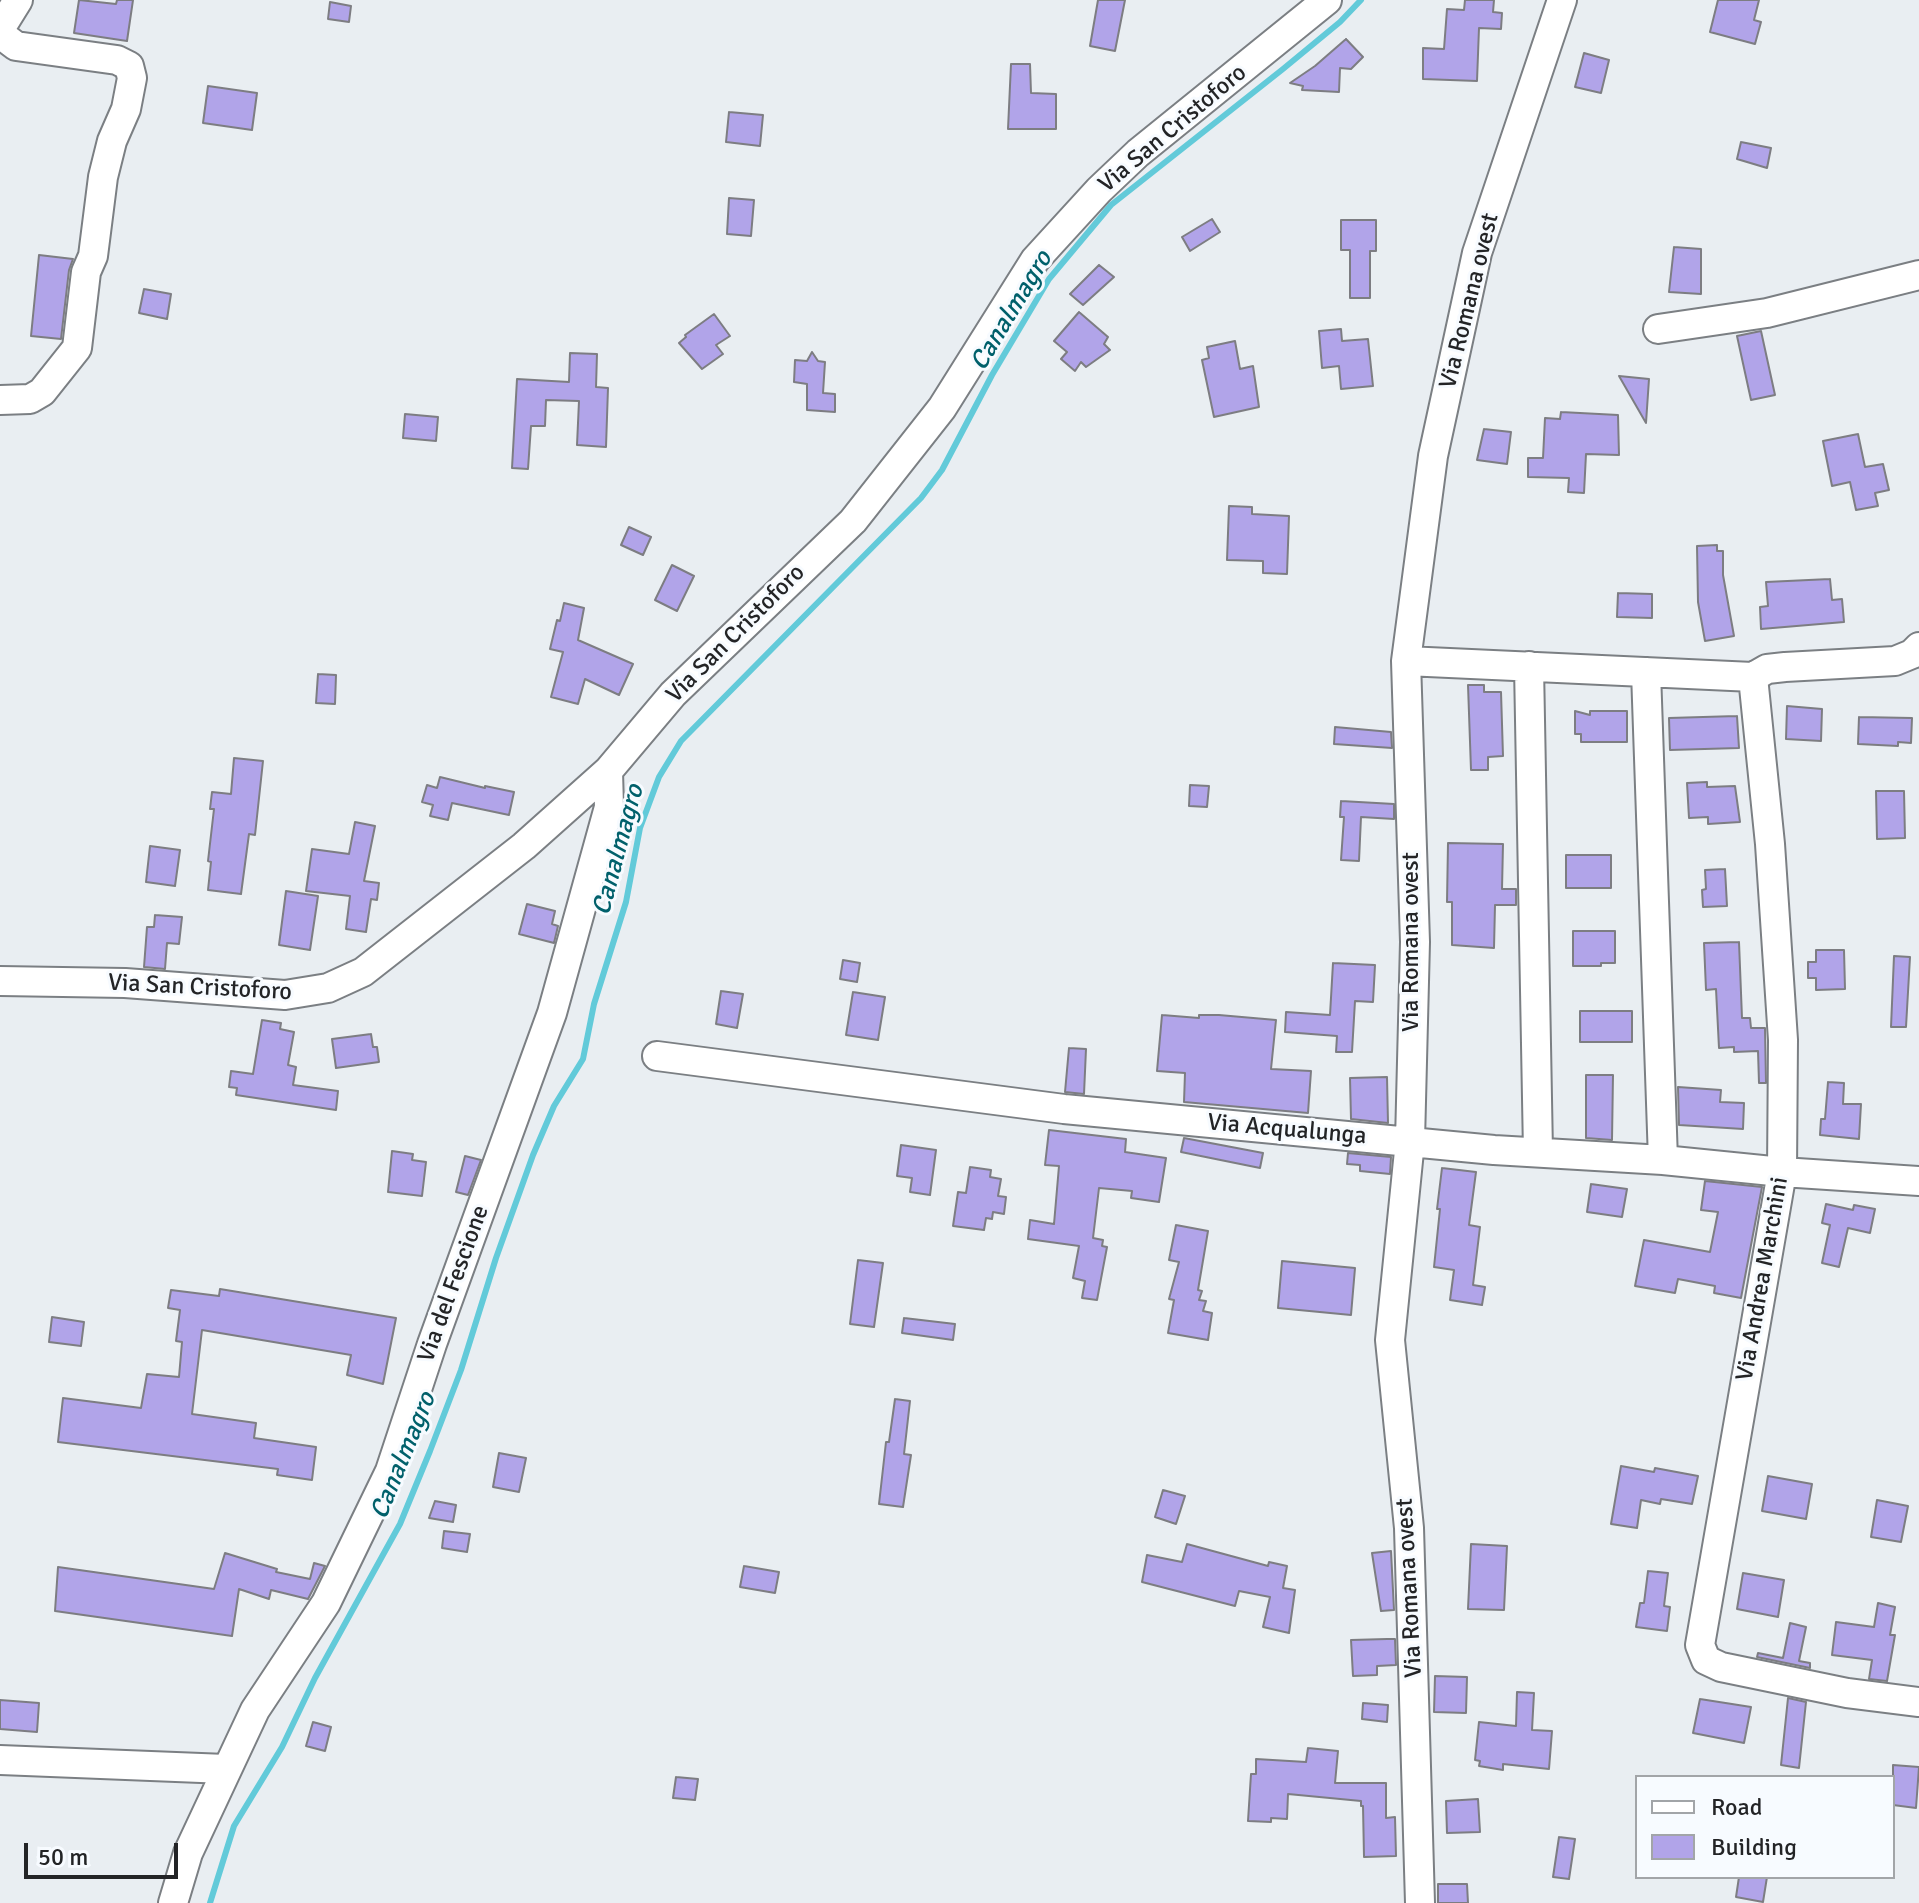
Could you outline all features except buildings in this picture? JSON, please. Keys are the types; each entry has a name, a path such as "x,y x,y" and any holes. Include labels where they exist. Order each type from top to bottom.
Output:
{"street":[{"path":"0,400 30,399 42,392 77,348 86,272 93,256 103,177 112,141 126,109 132,78 129,66 117,60 16,46 0,32 18,0"},
{"name":"Via San Cristoforo","path":"0,981 125,983 285,995 328,988 363,972 524,846 608,771 673,694 853,521 942,408 1035,260 1099,190 1138,153 1327,0"},
{"name":"Via Romana ovest","path":"1420,1903 1409,1528 1390,1340 1410,1141 1415,942 1406,661 1433,456 1477,253 1562,0"},
{"path":"1658,329 1767,313 1919,275"},
{"path":"1406,661 1753,677 1767,669 1895,661 1912,654 1919,647"},
{"path":"1529,666 1538,1152"},
{"path":"1646,672 1663,1160"},
{"name":"Via Andrea Marchini","path":"1753,677 1770,844 1783,1040 1782,1172 1700,1645 1706,1660 1721,1667 1847,1693 1919,1702"},
{"name":"Via del Fescione","path":"173,1903 188,1853 255,1710 326,1603 390,1471 432,1344 552,1013 609,807 608,771"},
{"name":"Via Acqualunga","path":"657,1056 1064,1109 1538,1152 1919,1181"},
{"path":"0,1760 226,1769"}],"waterway":[{"name":"Canalmagro","path":"210,1903 234,1826 282,1747 315,1678 400,1524 430,1451 461,1370 533,1155 554,1106 583,1059 594,1004 626,902 640,828 659,777 681,741 921,498 942,470 992,375 1049,279 1111,205 1283,69 1340,22 1361,0"}]}
